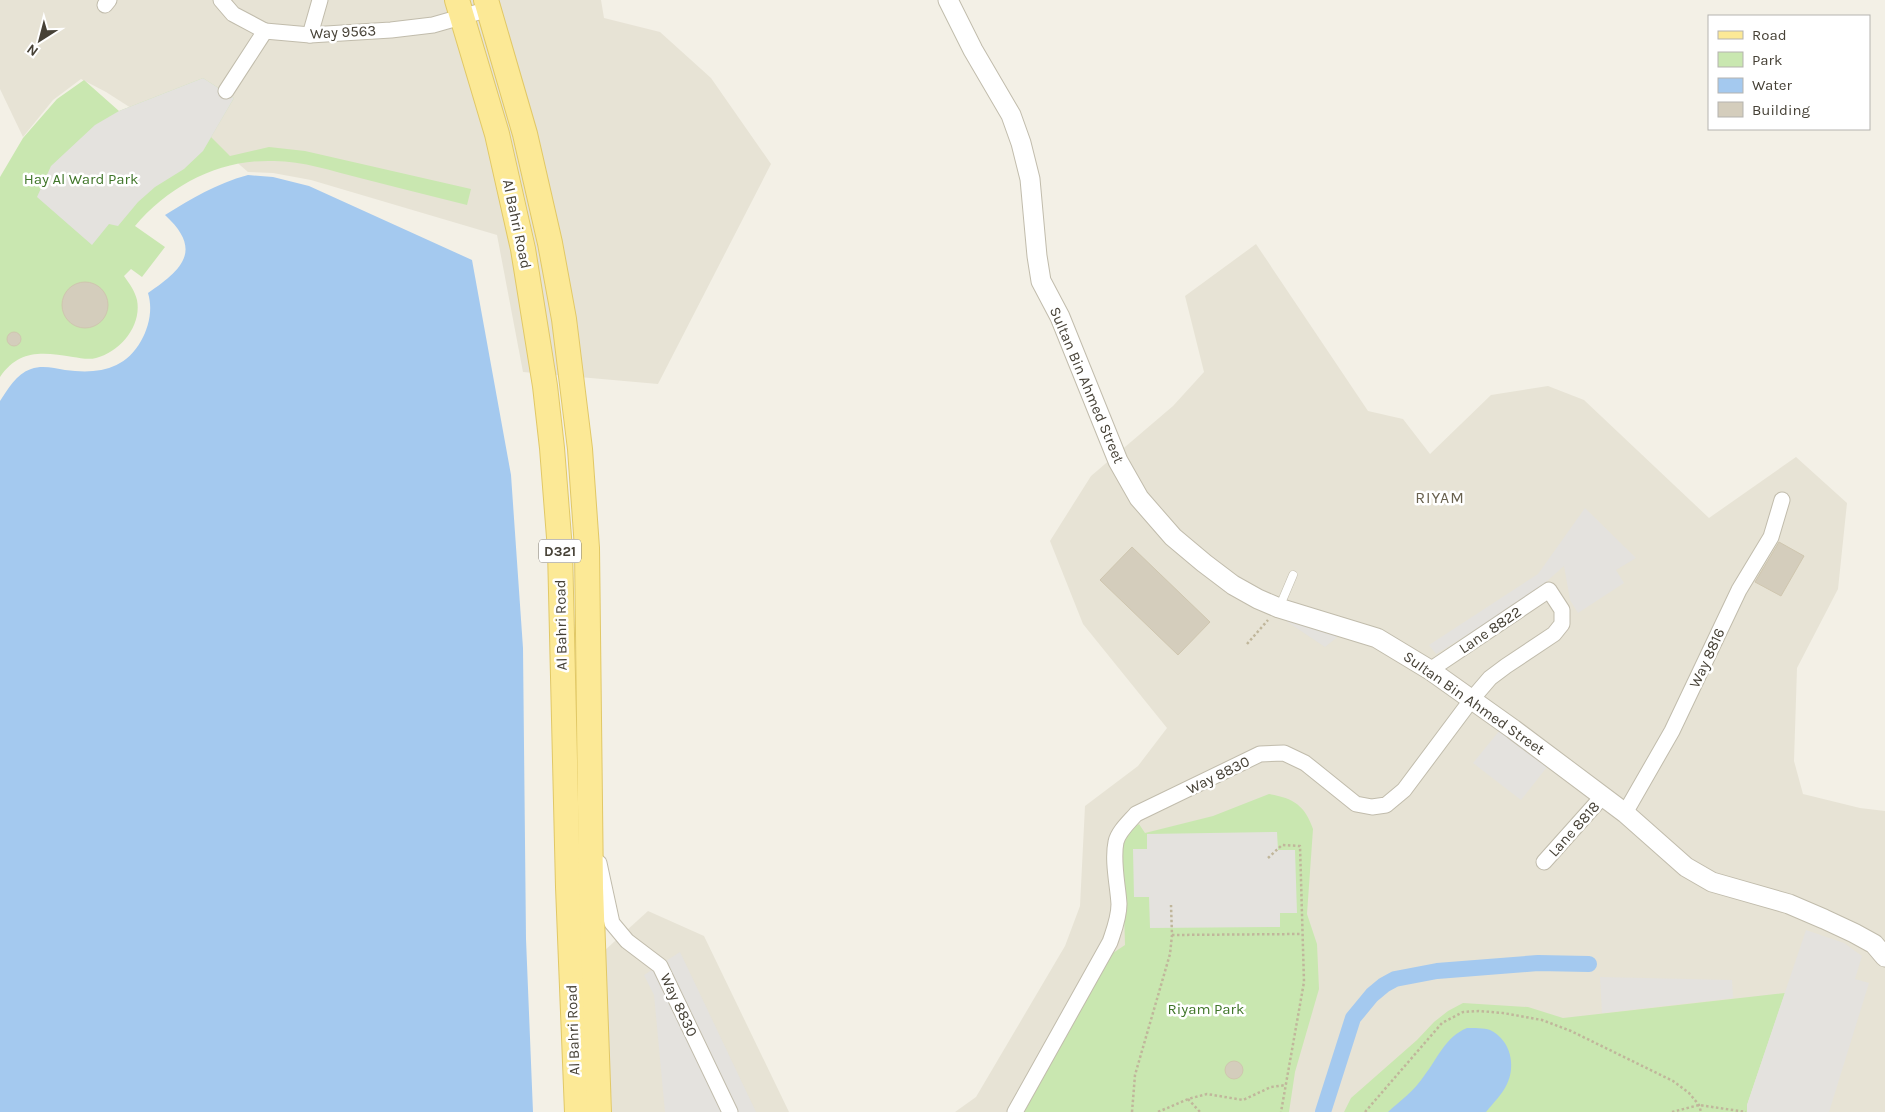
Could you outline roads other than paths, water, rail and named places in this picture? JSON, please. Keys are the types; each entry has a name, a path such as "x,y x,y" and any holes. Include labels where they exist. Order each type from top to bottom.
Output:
{"main road":[{"name":"Al Bahri Road","path":"488,5 525,134 550,243 564,319 580,449 587,548 591,897 599,1112"},
{"name":"Al Bahri Road","path":"459,8 497,134 523,249 544,377 552,448 560,550 568,887 577,1112"}],"street":[{"path":"222,0 233,14 265,31 226,91"},
{"path":"310,35 320,0"},
{"name":"Sultan Bin Ahmed Street","path":"948,0 968,42 1011,115 1021,143 1030,179 1036,256 1041,281 1060,316 1102,426 1118,461 1140,498 1174,537 1233,585 1258,599 1279,608 1377,638 1430,670 1625,812 1686,867 1712,882 1789,904 1854,932 1874,944 1885,957"},
{"name":"Way 9563","path":"265,31 310,35 391,30 433,25 459,8 488,5"},
{"name":"Way 8816","path":"1625,812 1672,731 1739,590 1771,536 1782,500"},
{"name":"Way 8830","path":"1015,1112 1110,942 1117,922 1119,905 1116,878 1116,842 1124,827 1136,814 1260,754 1284,753 1305,763 1356,804 1372,807 1386,805 1404,790 1490,678 1554,634 1562,624 1562,610 1549,590"},
{"name":"Lane 8822","path":"1430,670 1549,590"},
{"name":"Lane 8818","path":"1544,862 1603,796"},
{"name":"Way 8830","path":"590,825 612,923 627,941 660,966 730,1112"}],"lane":[{"path":"1279,608 1293,575"}],"water":[{"path":"248,175 273,177 309,186 472,260 511,475 523,648 526,939 533,1112 0,1112 0,401 17,378 31,369 44,367 76,371 98,370 108,368 126,359 141,341 146,330 150,312 148,293 171,276 184,258 186,249 183,239 177,227 165,215 215,187"},
{"path":"1467,1028 1482,1028 1497,1034 1503,1040 1510,1054 1510,1077 1500,1095 1486,1112 1388,1112 1416,1086 1447,1042"}],"waterway":[{"path":"1323,1112 1353,1018 1372,995 1384,985 1395,979 1437,971 1538,963 1589,964"}],"district":[{"name":"RIYAM","path":"1440,497"}],"park label":[{"name":"Hay Al Ward Park","path":"81,179"},
{"name":"Riyam Park","path":"1206,1009"}]}
